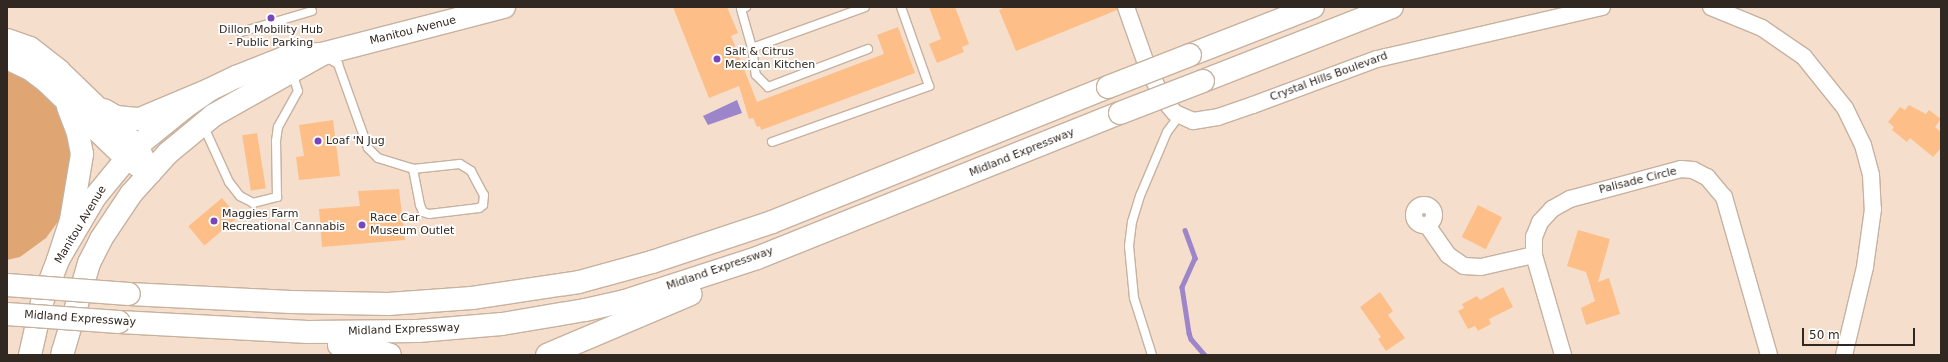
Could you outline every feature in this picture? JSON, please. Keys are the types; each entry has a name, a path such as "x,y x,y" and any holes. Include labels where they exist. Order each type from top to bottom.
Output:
{"main road":[{"name":"Manitou Avenue","path":"30,355 42,302 58,260 95,197 131,152 152,132 209,90 291,55 322,54 504,7"},
{"path":"7,286 291,302 388,304 494,296 579,282 652,262 772,222 1108,87 1313,7"},
{"name":"Midland Expressway","path":"7,314 119,322 308,332 367,333 461,329 544,318 625,301 702,277 888,207 1120,113 1392,7"},
{"path":"7,40 30,48 44,58 95,105 131,152 150,173"},
{"name":"Manitou Avenue","path":"63,354 89,263 101,239 123,205 150,173 168,153 203,124 239,100 292,72 322,54"},
{"path":"7,58 30,69 65,101 131,152"},
{"path":"95,105 116,117 134,120 209,90"},
{"path":"58,260 71,220 82,154 78,132 65,101"},
{"path":"547,355 888,207"},
{"path":"194,325 285,342 366,347 390,355"}],"street":[{"path":"1126,7 1153,80 1171,110 1179,116"},
{"name":"Crystal Hills Boulevard","path":"1179,116 1193,120 1218,117 1376,59 1602,7"},
{"path":"1711,7 1762,28 1804,57 1845,108 1863,145 1871,175 1873,209 1865,267 1844,355"},
{"name":"Palisade Circle","path":"1563,355 1534,254 1536,230 1546,215 1560,203 1671,170 1701,173 1714,183 1728,207 1770,355"},
{"path":"1427,225 1448,255 1464,266 1480,267 1534,254"}],"lane":[{"path":"746,7 741,9 752,48 756,76 768,87 868,49"},
{"path":"752,48 865,7"},
{"path":"772,142 929,86 901,7"},
{"path":"241,32 312,12"},
{"path":"322,54 338,64 368,148 378,158 413,169 460,164 474,177 484,195 483,205 479,208 428,214 423,212 413,169"},
{"path":"203,124 229,182 240,196 253,203 277,197 276,141 278,127 298,92 292,72"},
{"path":"1152,355 1134,298 1129,246 1132,222 1140,196 1167,132 1179,116"}],"shaded area":[{"path":"7,70 19,74 46,93 65,119 75,149 65,212 46,238 20,257 7,260"},
{"path":"737,100 742,113 708,125 703,116"}],"building":[{"path":"673,7 727,7 738,33 731,36 757,102 884,54 877,35 898,27 915,73 761,130 760,126 757,127 753,118 749,119 739,86 709,98"},
{"path":"929,7 955,7 969,44 962,47 964,52 937,63 929,44 941,39"},
{"path":"1006,7 1117,7 1117,10 1016,51 999,10"},
{"path":"1909,105 1926,114 1929,110 1941,119 1935,127 1941,132 1941,148 1933,157 1910,138 1907,142 1892,130 1894,127 1888,122 1900,107 1905,110"},
{"name":"Loaf 'N Jug","path":"333,120 340,176 299,180 296,157 304,156 299,125"},
{"path":"257,133 266,188 251,191 242,135"},
{"name":"Race Car Museum Outlet","path":"399,189 405,240 322,247 319,209 360,206 358,191"},
{"name":"Maggies Farm Recreational Cannabis","path":"222,198 238,217 204,245 188,226"},
{"path":"1478,205 1502,217 1486,249 1462,237"},
{"path":"1578,230 1610,239 1598,282 1609,278 1620,314 1586,325 1581,308 1595,301 1586,272 1567,266"},
{"path":"1503,287 1513,307 1489,319 1491,324 1478,331 1475,326 1468,329 1458,311 1464,308 1462,304 1477,296 1480,300"},
{"path":"1380,292 1393,311 1388,315 1405,338 1386,351 1378,339 1381,337 1360,307"}],"waterway":[{"path":"1185,230 1195,258 1182,287 1189,333 1191,339 1205,355"}],"place":[{"name":"Dillon Mobility Hub - Public Parking","path":"271,18"},
{"name":"Salt & Citrus Mexican Kitchen","path":"717,59"},
{"name":"Loaf 'N Jug","path":"318,141"},
{"name":"Maggies Farm Recreational Cannabis","path":"214,221"},
{"name":"Race Car Museum Outlet","path":"362,225"}]}
